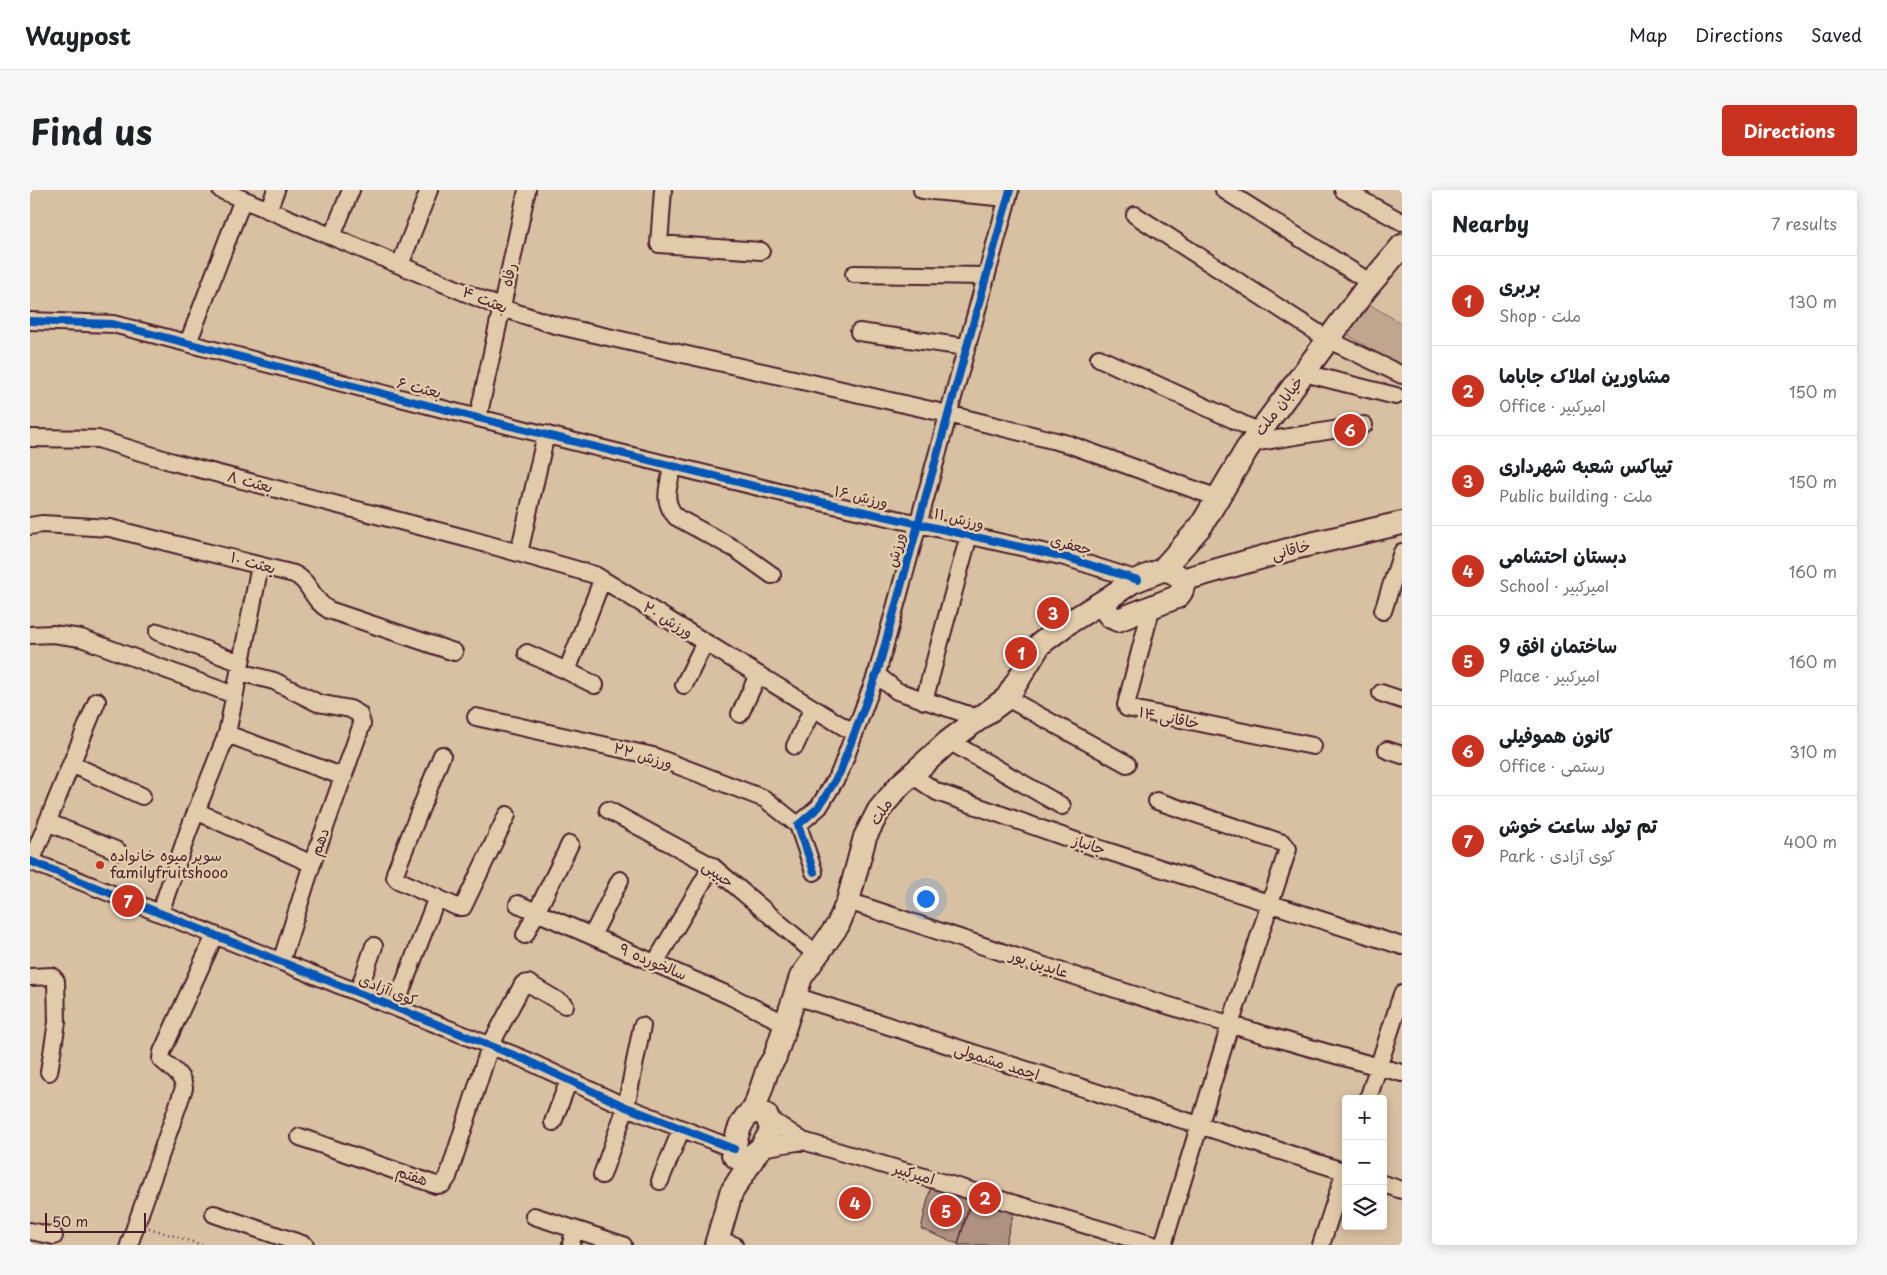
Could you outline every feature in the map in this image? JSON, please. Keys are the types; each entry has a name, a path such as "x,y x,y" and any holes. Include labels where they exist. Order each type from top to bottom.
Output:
{"main road":[{"name":"خیابان ملت","path":"1172,575 1256,437 1371,283 1398,257"},
{"name":"خاقانی","path":"1107,599 1138,580 1172,575 1402,524"},
{"path":"1068,623 1118,620 1170,602 1180,595 1172,575"},
{"path":"1107,599 1106,611 1111,617 1118,620"},
{"name":"ملت","path":"762,1114 775,1057 801,977 838,924 848,901 865,837 879,810 912,775 949,741 1007,698 1040,644 1068,623 1107,599"},
{"path":"722,1243 731,1193 734,1152 741,1127 747,1116 762,1114 772,1130 731,1193"},
{"path":"734,1152 737,1158 746,1160 759,1150"}],"street":[{"name":"بعثت ۴","path":"221,190 502,308 555,325 948,414 1068,444 1218,498"},
{"path":"268,210 276,190"},
{"path":"332,236 351,190"},
{"path":"400,265 429,190"},
{"name":"رفاه","path":"478,418 526,190"},
{"path":"663,190 659,244 761,251"},
{"path":"922,190 1008,194"},
{"path":"1224,190 1371,283"},
{"path":"1343,190 1402,222"},
{"name":"ورزش","path":"798,825 819,806 840,772 876,674 1008,194"},
{"path":"188,343 243,199"},
{"path":"1134,214 1329,340 1402,375"},
{"path":"854,274 986,276"},
{"name":"بعثت ۶","path":"30,321 113,324 478,418 799,497"},
{"path":"860,332 966,347"},
{"path":"1099,358 1256,437 1364,425"},
{"path":"1304,374 1396,396"},
{"path":"519,553 546,434"},
{"name":"بعثت ٨","path":"30,438 98,439 173,462 469,539"},
{"path":"673,466 666,502 673,513 686,523 736,550 772,575"},
{"name":"ورزش ۱۶","path":"799,497 917,523"},
{"name":"ورزش ۱۱","path":"917,523 995,541"},
{"name":"بعثت ۱۰","path":"30,526 42,524 110,528 260,565 302,578 316,601 329,610 454,652"},
{"path":"924,701 969,535"},
{"name":"ورزش ۲۰","path":"469,539 595,575 854,733"},
{"name":"جعفری","path":"995,541 1065,557 1138,580"},
{"path":"1383,611 1402,552"},
{"path":"160,914 196,811 226,734 260,565"},
{"path":"567,671 602,580"},
{"name":"خاقانی ۱۴","path":"1150,609 1127,708 1313,746"},
{"path":"158,632 240,668"},
{"path":"30,635 53,634 88,640 234,695"},
{"path":"684,685 705,642"},
{"path":"527,654 595,685"},
{"name":"دهم","path":"240,668 274,681 318,703 350,709 359,714 362,724 312,864 281,962"},
{"path":"876,674 897,691 978,718"},
{"path":"740,714 758,675"},
{"path":"1381,694 1402,700"},
{"path":"1007,698 1127,764"},
{"path":"30,862 97,701"},
{"path":"795,746 812,708"},
{"name":"ورزش ۲۲","path":"476,717 652,756 765,799 798,825"},
{"path":"226,734 344,777"},
{"path":"949,741 1062,806"},
{"path":"442,755 395,877 463,907 507,815"},
{"path":"71,764 142,796"},
{"name":"جانباز","path":"912,775 937,792 1076,841 1402,946"},
{"path":"1157,801 1287,846 1230,1024 1163,1245"},
{"name":"حبیبی","path":"608,810 712,866 816,955"},
{"path":"196,811 312,864"},
{"path":"47,822 118,851"},
{"path":"798,825 814,872"},
{"path":"525,935 570,844"},
{"name":"کوی آزادی","path":"30,862 490,1046 626,1107 734,1152"},
{"path":"655,963 712,866"},
{"path":"592,936 620,880"},
{"path":"395,1007 437,897"},
{"name":"عابدین پور","path":"848,901 1044,967 1230,1024 1402,1073"},
{"name":"سالخورده ۹","path":"518,904 655,963 786,1024"},
{"path":"129,1245 184,1088 180,1075 162,1059 162,1052 215,935"},
{"path":"358,992 374,946"},
{"path":"30,977 47,975 52,976 56,981 58,1022 49,1072"},
{"path":"490,1046 523,984 528,983 566,1005"},
{"path":"1369,1095 1402,994"},
{"name":"احمد مشمولی","path":"795,996 1199,1127 1342,1170"},
{"path":"602,1175 626,1107 642,1026"},
{"name":"هفتم","path":"300,1137 436,1185 443,1184 448,1177 490,1046"},
{"path":"553,1122 569,1080"},
{"name":"امیرکبیر","path":"762,1114 803,1141 1152,1245"},
{"path":"660,1181 681,1130"},
{"path":"759,1150 803,1141"},
{"path":"1321,1245 1342,1180"},
{"path":"1386,1185 1402,1190"},
{"path":"214,1214 305,1245"},
{"path":"534,1216 573,1237 623,1245"},
{"path":"30,1231 54,1236"}],"path":[{"path":"136,1225 202,1245"}],"shaded area":[{"path":"1364,301 1402,324 1402,370 1342,331"}],"building":[{"path":"932,1181 972,1193 958,1244 921,1229"},
{"path":"973,1195 1015,1207 1005,1245 958,1245"}],"cycle path":[{"path":"814,872 798,825 819,807 840,772 878,670 1010,190"},
{"path":"30,321 113,324 478,418 799,497 1065,557 1138,580"},
{"path":"30,861 526,1060 626,1107 734,1149"}],"place":[{"name":"کانون هموفیلی","path":"1350,430"},
{"name":"تیپاکس شعبه شهرداری","path":"1053,613"},
{"name":"بربری","path":"1021,653"},
{"name":"سوپر میوه خانواده familyfruitshooo","path":"100,865"},
{"name":"تم تولد ساعت خوش","path":"128,901"},
{"name":"مشاورین املاک جاباما","path":"985,1198"},
{"name":"دبستان احتشامی","path":"855,1203"},
{"name":"ساختمان افق 9","path":"946,1211"}]}
